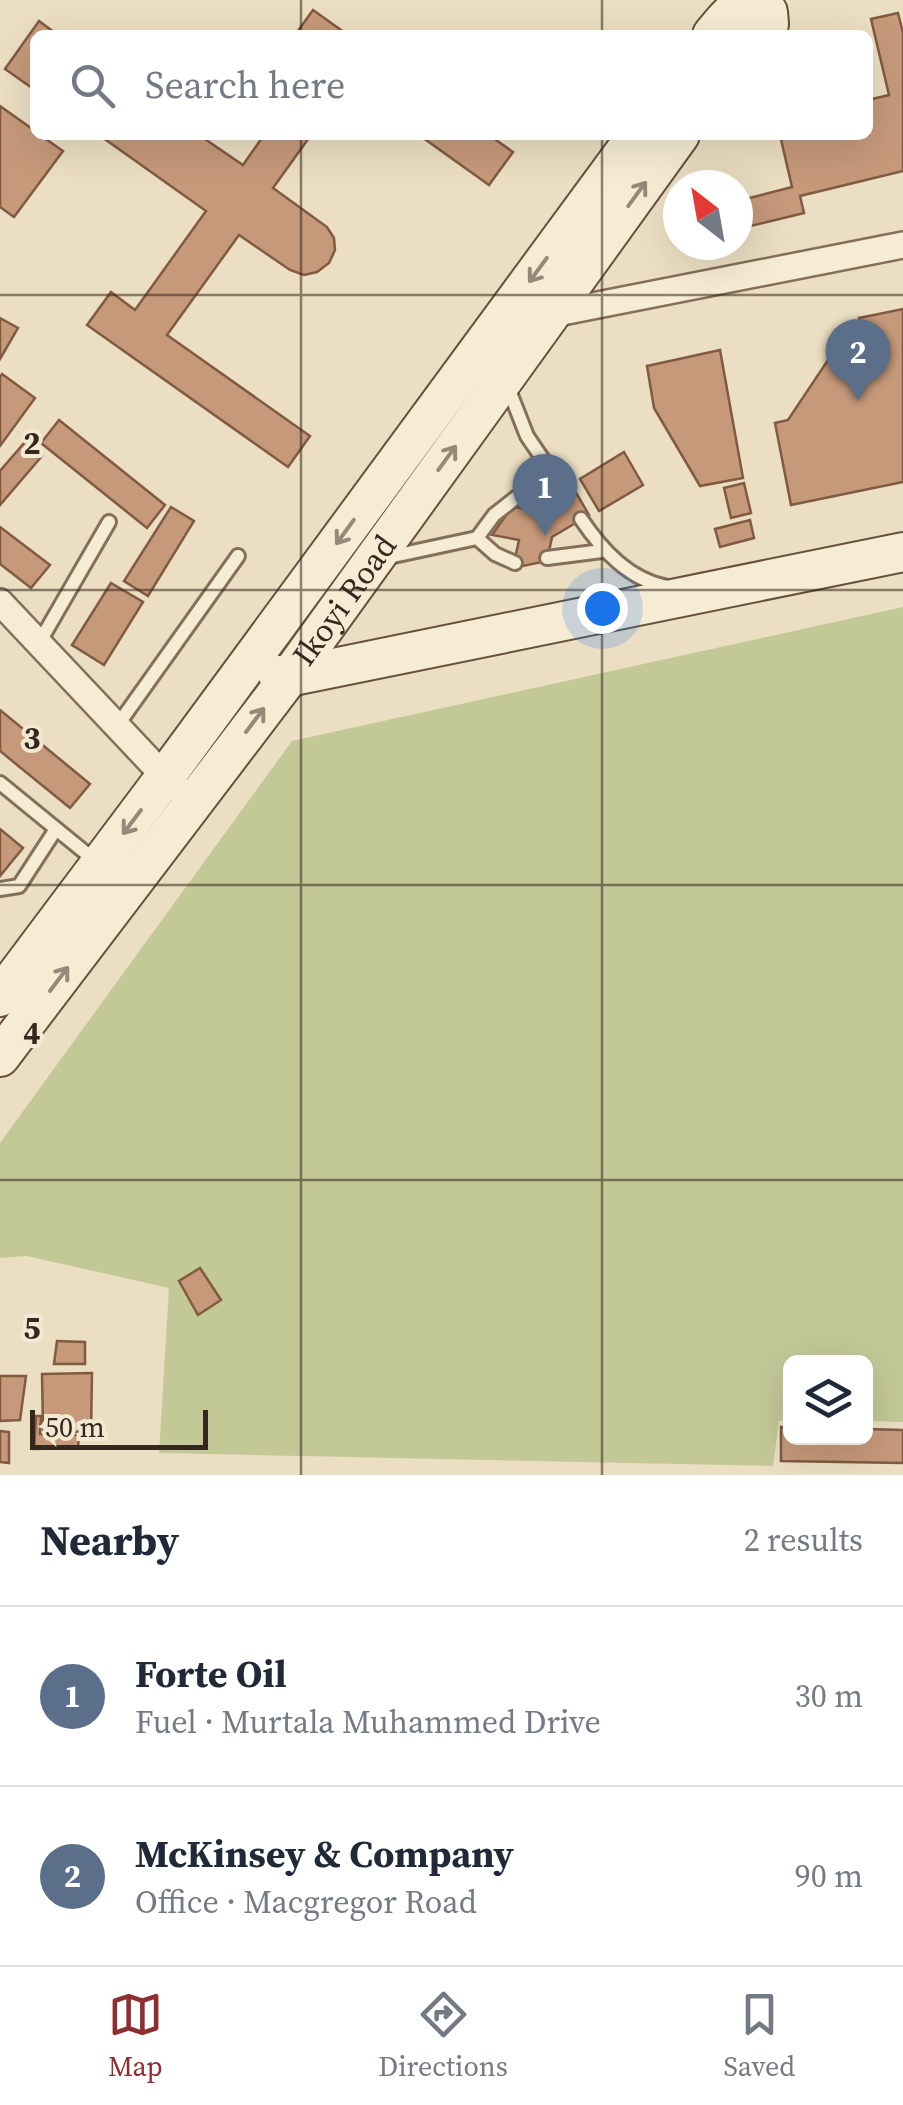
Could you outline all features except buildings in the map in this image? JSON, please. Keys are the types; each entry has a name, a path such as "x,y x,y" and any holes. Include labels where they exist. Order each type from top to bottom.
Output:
{"main road":[{"path":"723,30 799,0"},
{"name":"Ikoyi Road","path":"0,1057 179,790 244,671 633,140"},
{"name":"Ikoyi Road","path":"0,997 100,865 179,790 288,676 676,140"},
{"path":"244,671 288,676 903,552"},
{"path":"339,606 345,637 376,657"}],"street":[{"path":"552,314 903,245"},
{"path":"0,602 179,790"}],"lane":[{"path":"505,378 512,405 527,436 563,489"},
{"path":"372,560 477,538 494,514 550,471"},
{"path":"581,520 602,551 656,585 700,593"},
{"path":"39,643 109,522"},
{"path":"477,538 495,554 515,563"},
{"path":"547,558 602,551"},
{"path":"117,726 238,556"},
{"path":"0,783 100,865"},
{"path":"0,888 19,886 56,829"}],"green space":[{"path":"903,607 903,1422 873,1421 873,1355 783,1355 783,1421 779,1421 773,1466 159,1453 169,1288 27,1256 0,1258 0,1143 292,741"}],"place":[{"name":"McKinsey & Company","path":"858,401"},
{"name":"Forte Oil","path":"545,536"}]}
